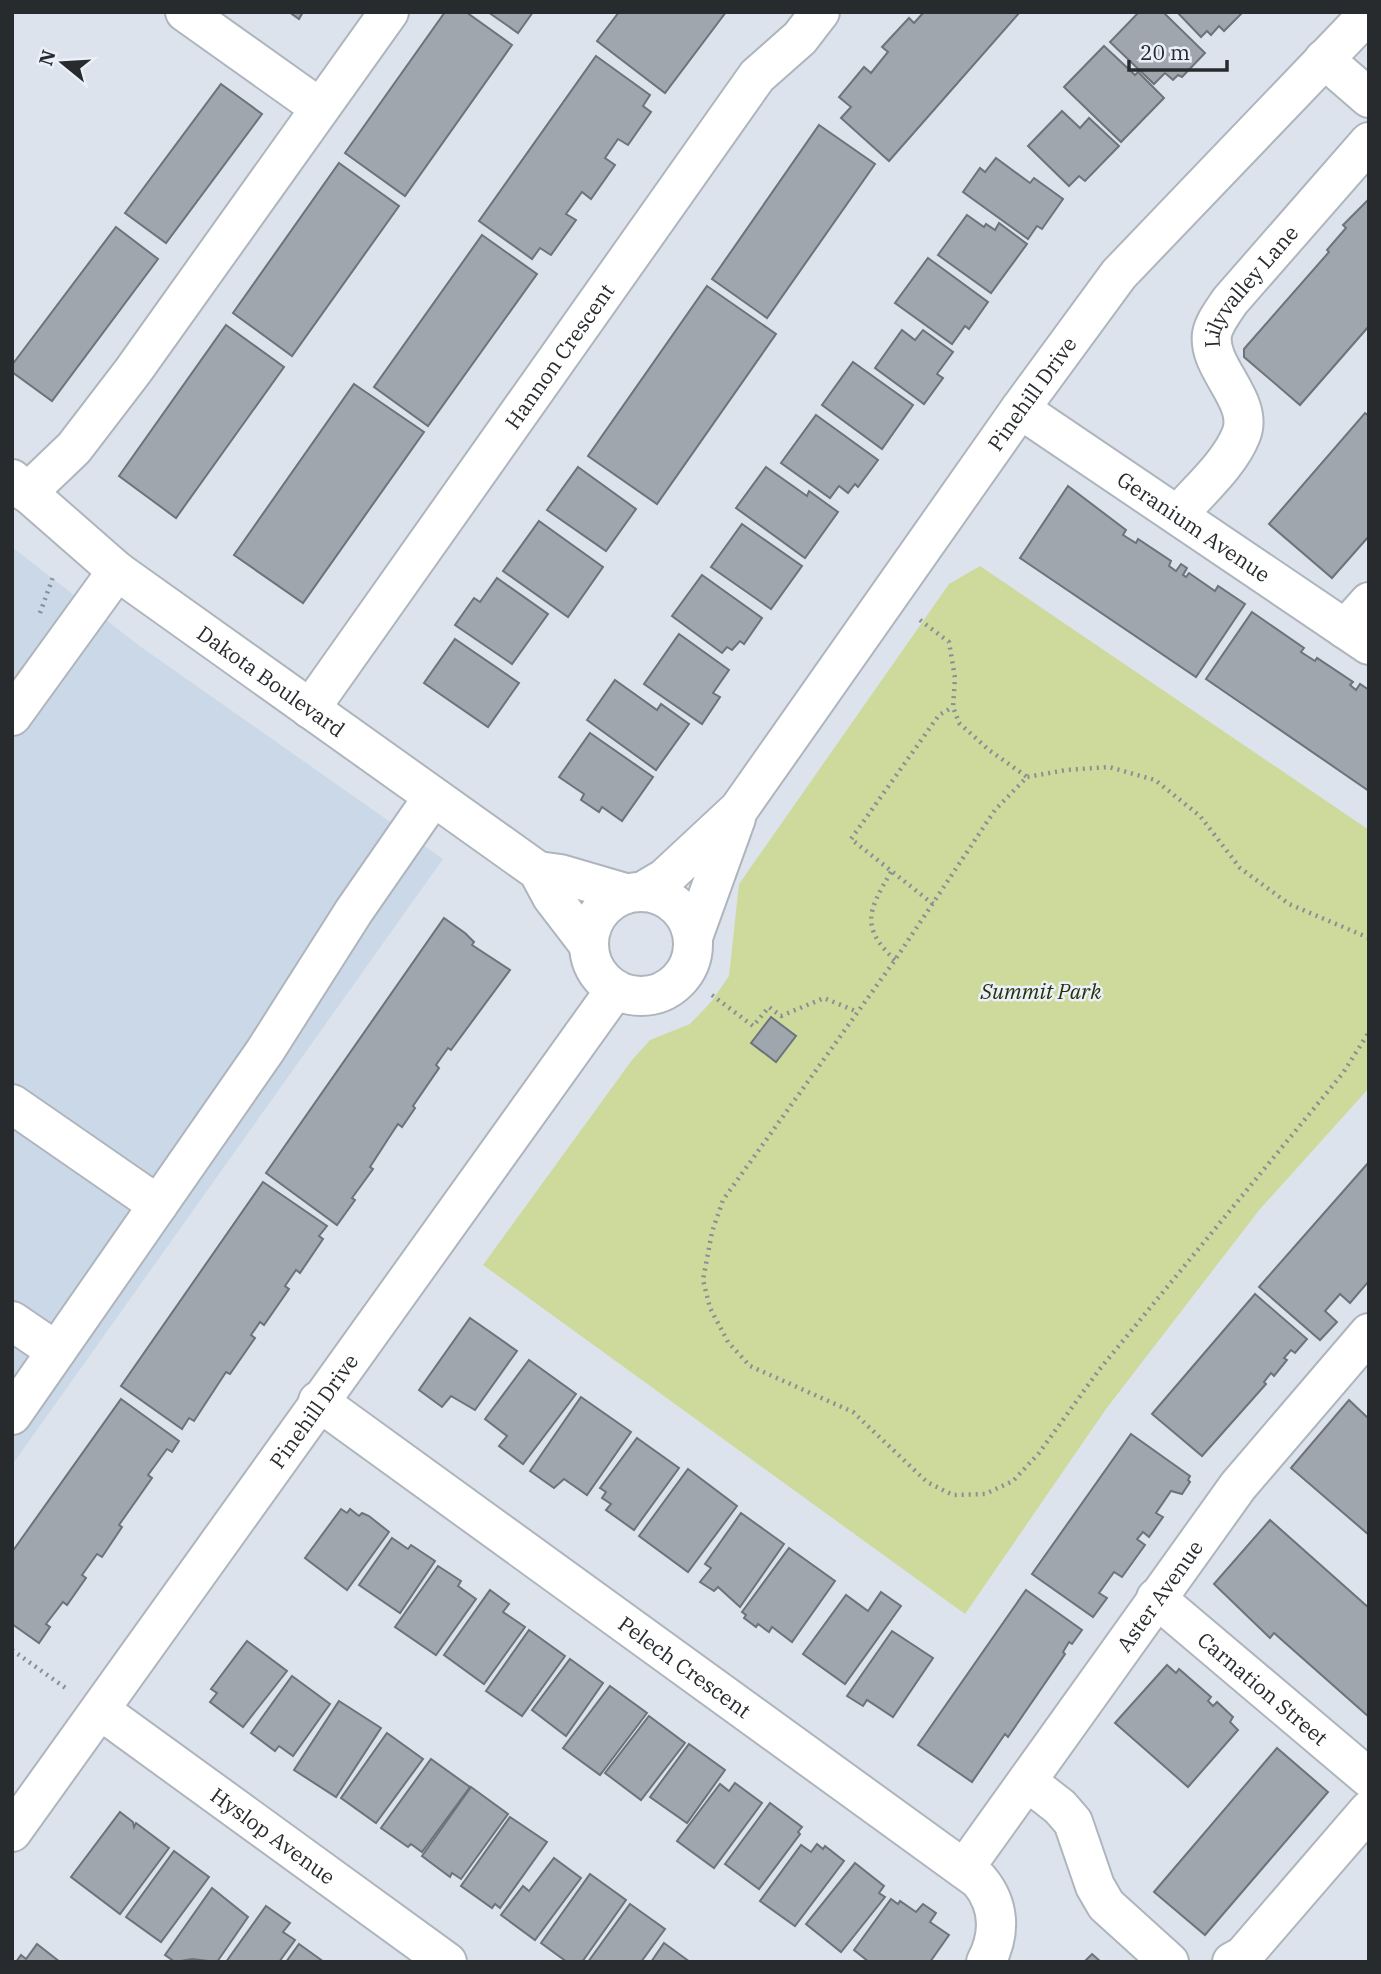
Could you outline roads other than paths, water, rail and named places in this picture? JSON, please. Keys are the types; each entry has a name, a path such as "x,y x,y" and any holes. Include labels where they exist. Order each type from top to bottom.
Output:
{"street":[{"path":"185,12 320,108"},
{"path":"20,486 74,448 133,371 389,12"},
{"name":"Hannon Crescent","path":"310,709 757,76 800,38 820,12"},
{"name":"Pinehill Drive","path":"634,892 665,878 739,809 1020,409 1119,274 1369,13"},
{"path":"1324,59 1369,98"},
{"name":"Lilyvalley Lane","path":"1178,515 1231,453 1241,434 1242,412 1213,346 1212,334 1217,323 1230,300 1369,142"},
{"name":"Geranium Avenue","path":"1020,409 1178,515 1361,625"},
{"name":"Dakota Boulevard","path":"20,486 117,571 538,871 552,897 588,944"},
{"path":"12,716 117,571"},
{"path":"12,1415 265,1051 354,911 433,797"},
{"name":"Pinehill Drive","path":"693,937 739,809"},
{"name":"Dakota Boulevard","path":"538,871 634,892"},
{"path":"634,892 671,900 682,910 693,937 692,954 687,969 677,982 663,992 646,996 630,996 615,990 595,970 588,944 591,927 598,912 610,900 634,892"},
{"name":"Pinehill Drive","path":"12,1832 318,1401 615,990"},
{"path":"12,1104 158,1205"},
{"path":"12,1321 56,1351"},
{"name":"Aster Avenue","path":"964,1869 1238,1486 1363,1351"},
{"name":"Pelech Crescent","path":"318,1401 964,1869 990,1894 995,1909 995,1938 986,1962"},
{"name":"Carnation Street","path":"1156,1598 1369,1779"},
{"name":"Hyslop Avenue","path":"100,1710 447,1962"},
{"path":"1028,1782 1060,1807 1073,1822 1095,1886 1106,1905 1168,1962"},
{"path":"1232,1962 1243,1955 1369,1811"}],"park label":[{"name":"Summit Park","path":"1041,991"}]}
